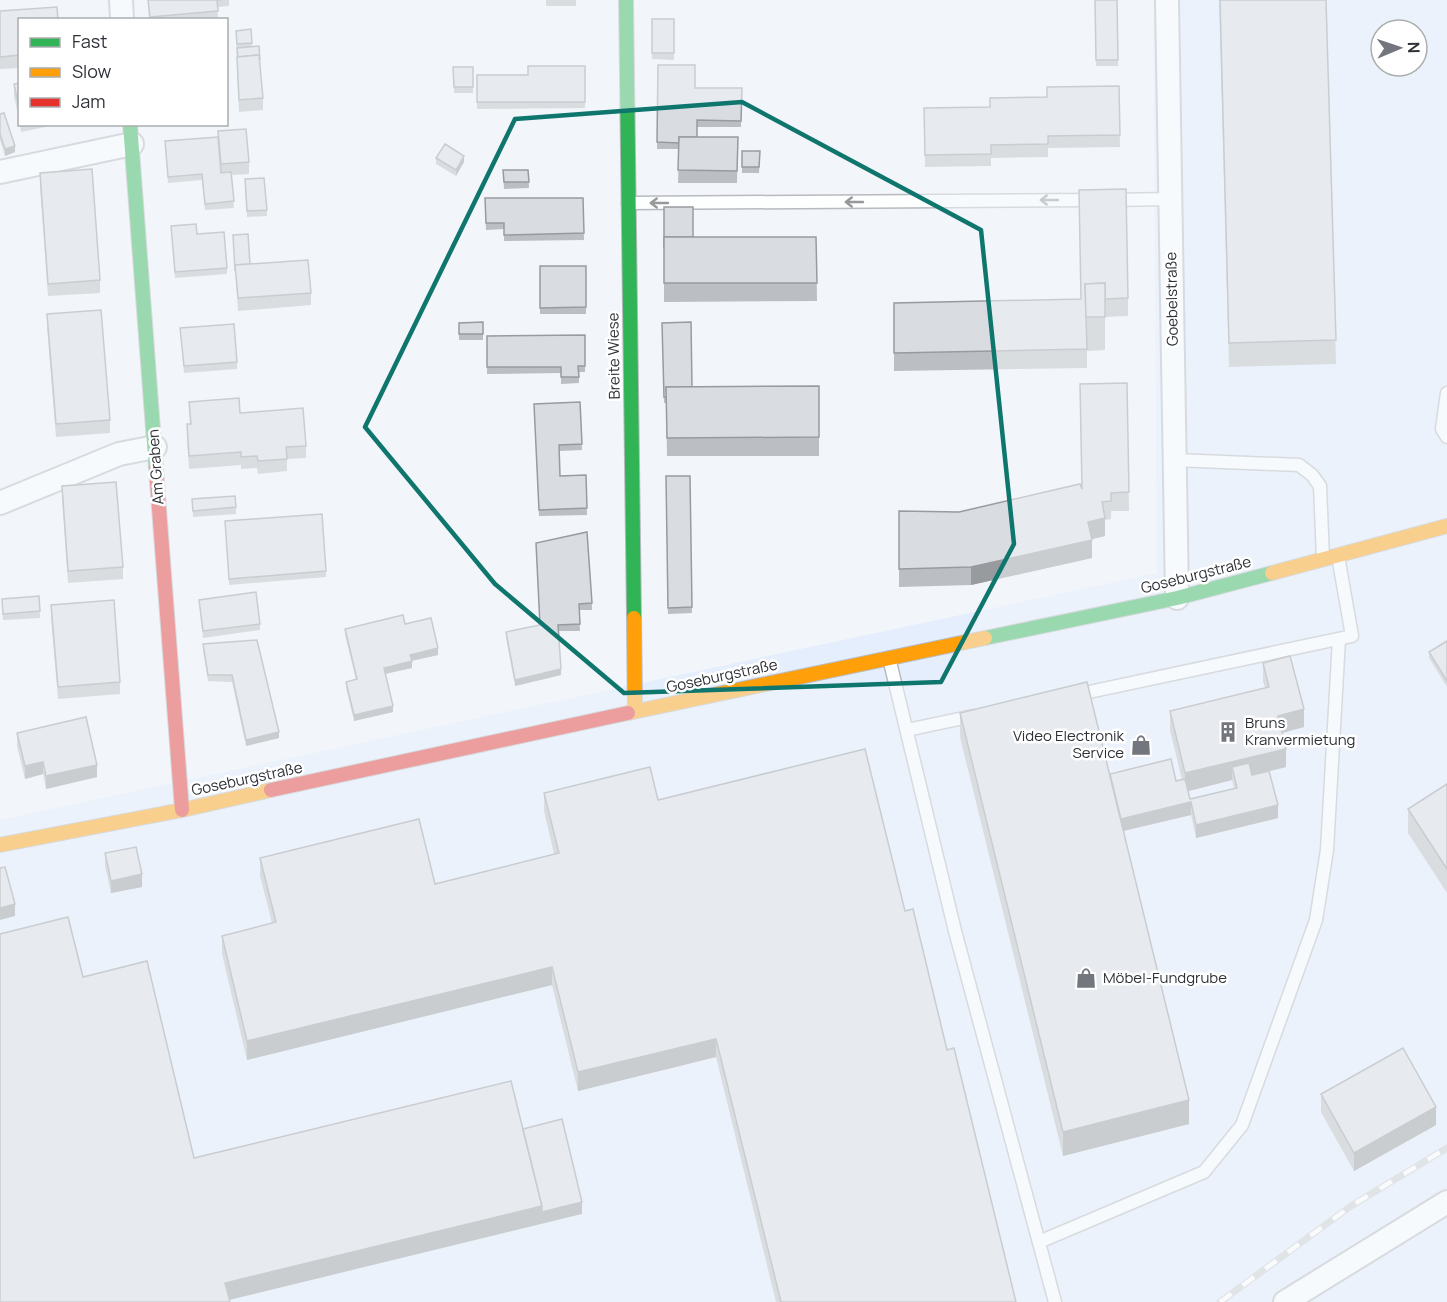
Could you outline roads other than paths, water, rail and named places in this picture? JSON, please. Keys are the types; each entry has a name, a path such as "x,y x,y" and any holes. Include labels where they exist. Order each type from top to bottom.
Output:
{"street":[{"path":"121,0 122,18"},
{"name":"Breite Wiese","path":"626,0 635,711"},
{"name":"Goebelstraße","path":"1167,0 1177,598"},
{"path":"0,172 131,134"},
{"name":"Am Graben","path":"131,134 182,810"},
{"path":"0,502 119,454 155,447"},
{"name":"Goseburgstraße","path":"0,845 182,810 635,711 1177,598 1447,526"},
{"path":"1285,1302 1312,1295 1447,1202"}],"lane":[{"path":"628,203 1170,199"},
{"path":"1447,393 1442,429 1447,437"},
{"path":"1175,460 1299,465 1312,475 1320,486 1323,560"},
{"path":"1059,698 1352,636 1338,556"},
{"path":"1039,1242 1204,1172 1242,1125 1316,920 1327,850 1339,639"},
{"path":"889,658 956,931 1055,1302"},
{"path":"907,730 989,713"}],"railway":[{"path":"1220,1302 1351,1206 1447,1148"}],"place":[{"name":"Bruns Kranvermietung","path":"1228,732"},
{"name":"Video Electronik Service","path":"1141,745"},
{"name":"Möbel-Fundgrube","path":"1086,978"}]}
